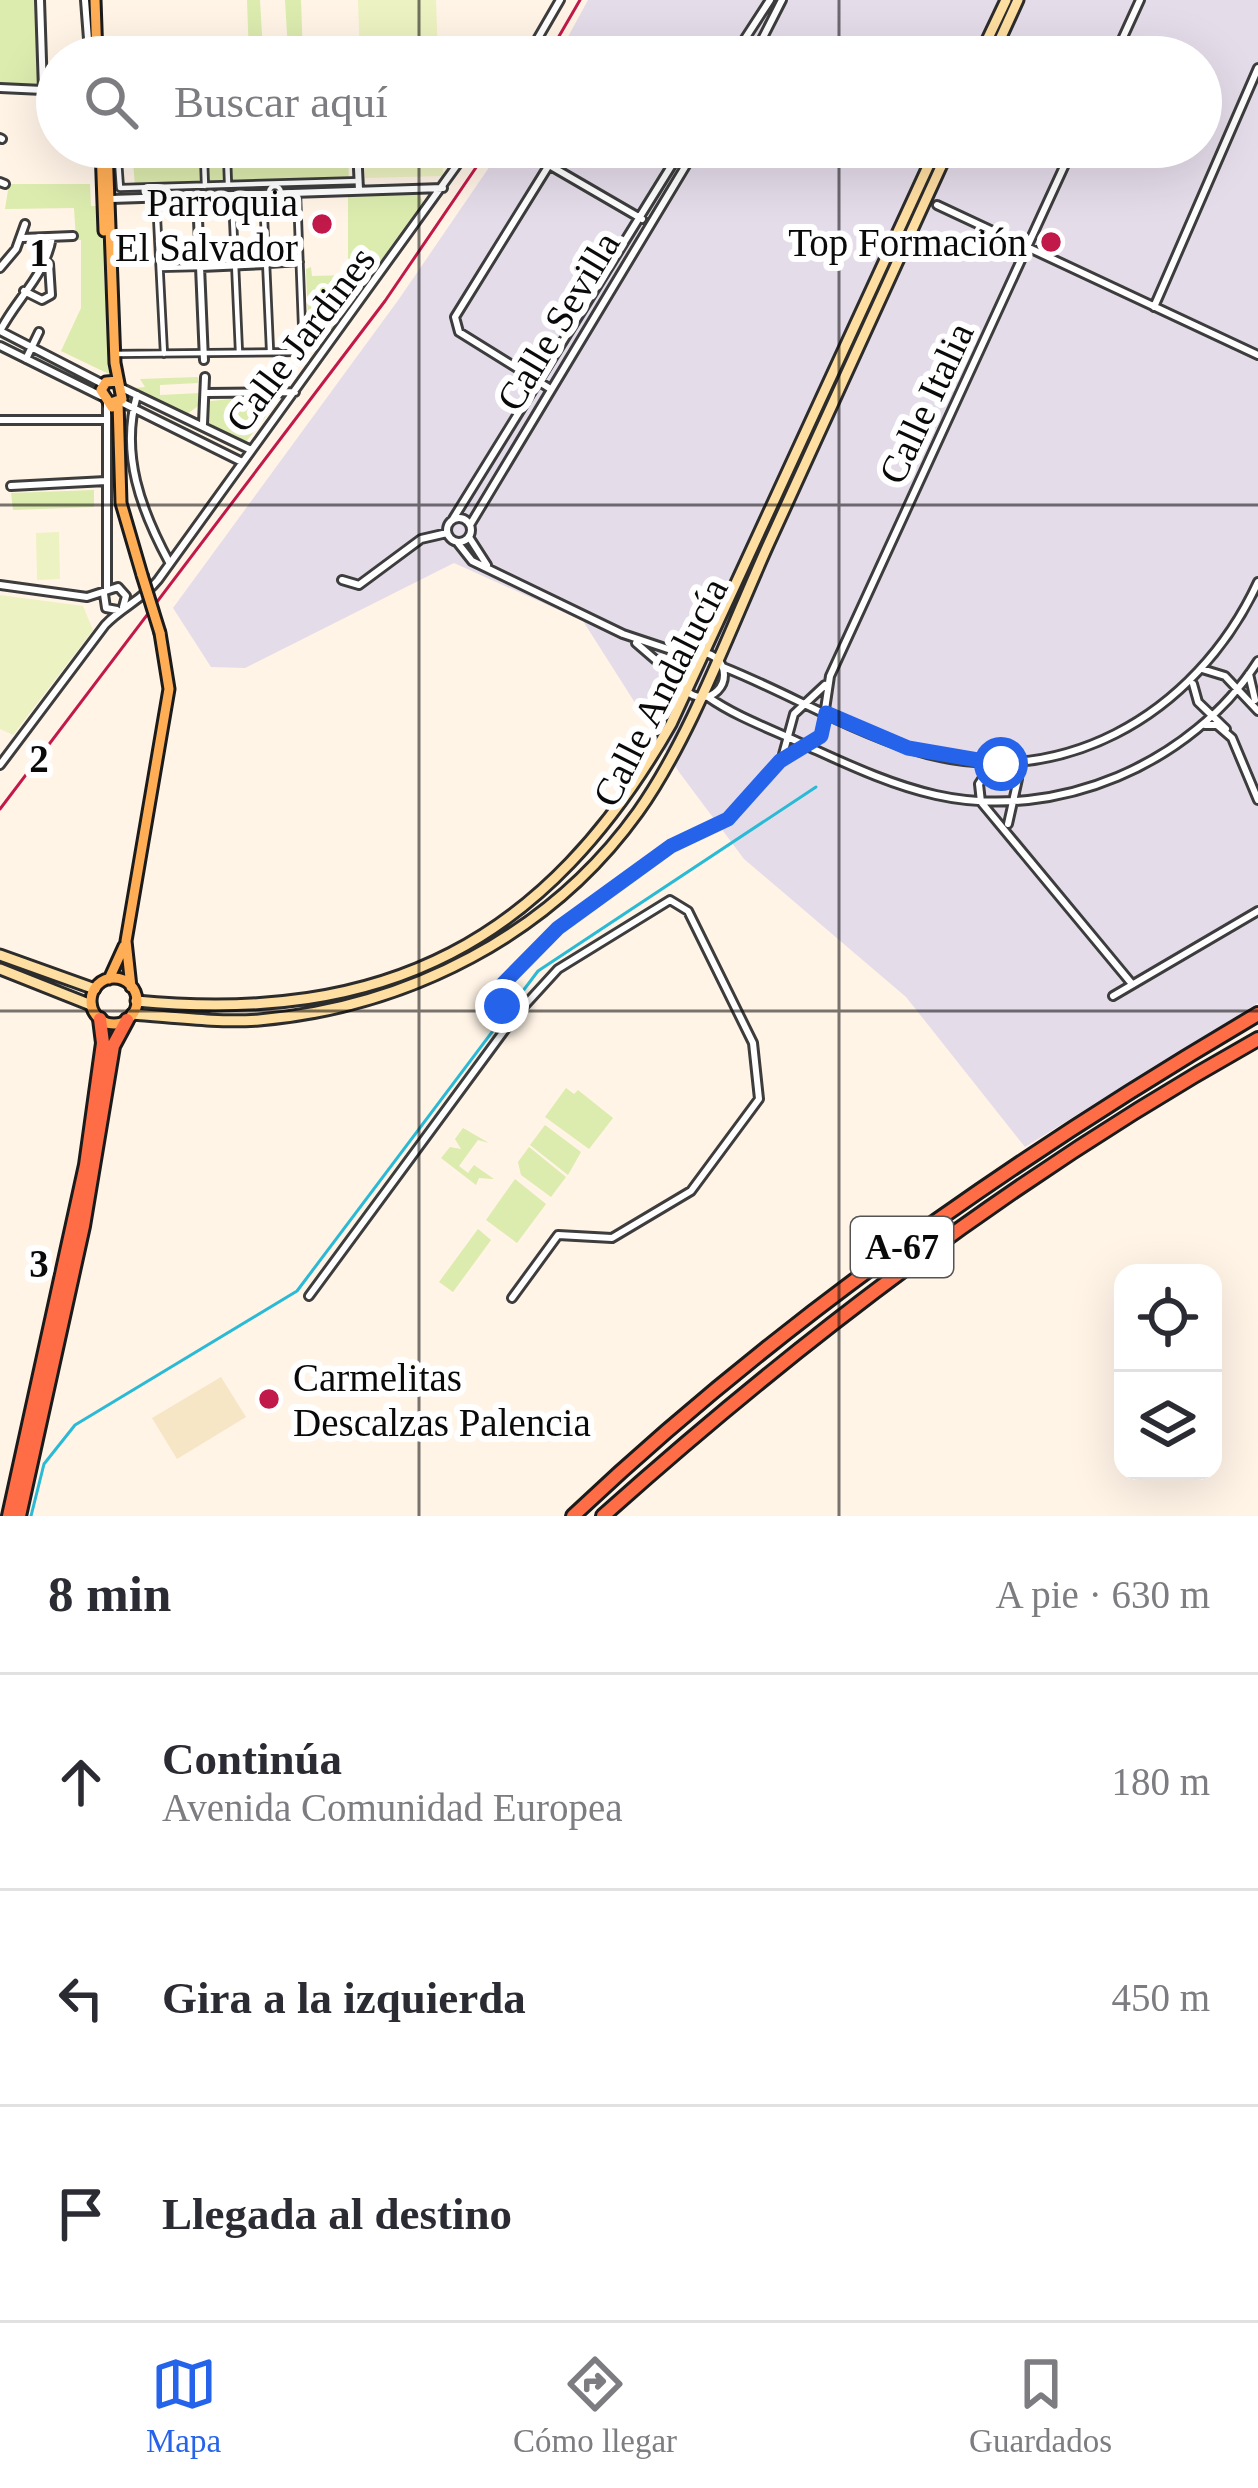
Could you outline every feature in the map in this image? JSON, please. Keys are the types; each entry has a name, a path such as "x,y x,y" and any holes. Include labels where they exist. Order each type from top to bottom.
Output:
{"highway":[{"name":"A-67","path":"573,1516 760,1357 944,1216 1038,1150 1258,1014"},
{"path":"19,1516 83,1226 113,1046 130,1017"},
{"path":"9,1516 73,1228 101,1062 100,1019"},
{"name":"A-67","path":"603,1516 714,1419 925,1254 1131,1114 1258,1039"},
{"path":"90,1085 101,1062"}],"main road":[{"path":"98,0 100,36"},
{"path":"989,36 1006,0"},
{"path":"1002,36 1018,0"},
{"path":"91,1005 95,989 109,979 126,941 169,689 160,633 122,502 112,395 104,168"},
{"path":"106,168 112,395"},
{"name":"Calle Andalucía","path":"136,1001 222,1008 316,1000 368,988 470,942 548,886 607,825 643,774 704,652 927,168"},
{"name":"Calle Andalucía","path":"130,1017 288,1016 363,1001 452,969 524,925 612,844 640,809 703,697 941,168"},
{"path":"104,226 109,199"},
{"path":"0,969 91,1005 100,1019 113,1024 130,1017 136,1001 126,941"},
{"path":"0,955 95,989"},
{"path":"109,979 131,987"}],"street":[{"path":"40,0 41,36"},
{"path":"85,0 90,36"},
{"path":"539,36 560,0"},
{"path":"747,36 770,0"},
{"path":"761,36 782,0"},
{"path":"1124,36 1141,0"},
{"path":"1222,151 1258,68"},
{"path":"0,88 36,90"},
{"path":"119,168 120,188 443,188"},
{"path":"204,168 205,186"},
{"path":"227,168 228,185"},
{"path":"358,168 359,186"},
{"name":"Calle Jardines","path":"142,599 456,168"},
{"path":"547,168 454,316 459,332 549,388"},
{"path":"560,168 649,223"},
{"name":"Calle Sevilla","path":"447,533 669,168"},
{"name":"Calle Sevilla","path":"470,525 684,168"},
{"name":"Calle Italia","path":"826,713 828,682 1064,168"},
{"path":"1154,308 1215,168"},
{"path":"109,199 297,194 359,186"},
{"path":"422,188 428,211"},
{"path":"263,194 271,352"},
{"path":"114,355 303,352 297,194"},
{"path":"197,196 204,356"},
{"path":"232,196 239,352"},
{"path":"156,198 164,353"},
{"path":"937,205 1258,355"},
{"path":"0,268 25,224"},
{"path":"21,238 73,236"},
{"path":"24,291 42,300 51,295 48,260 52,237"},
{"path":"236,247 266,246"},
{"path":"48,260 0,331 133,409 242,462"},
{"path":"160,268 300,262"},
{"path":"26,359 39,332"},
{"path":"0,346 112,395 136,395 251,450"},
{"path":"205,377 205,427"},
{"path":"269,392 279,412"},
{"path":"207,393 295,392"},
{"path":"105,626 105,420 112,395"},
{"path":"136,395 130,450 139,497 170,562"},
{"path":"186,418 202,409"},
{"path":"0,420 105,420"},
{"path":"224,453 231,440"},
{"path":"11,486 106,481"},
{"path":"453,519 470,525 469,537 493,572"},
{"path":"341,580 359,585 421,539 447,533 472,561 623,634 689,656 704,652 908,748 992,764 1109,740 1160,709 1193,680 1239,623 1258,582"},
{"path":"457,542 469,537"},
{"path":"0,585 87,597 121,609"},
{"path":"87,597 118,587 142,599"},
{"path":"121,609 125,593"},
{"path":"0,764 105,626 121,609 142,599"},
{"path":"623,634 683,686 703,697 910,788 981,802 1069,794 1125,774 1202,725 1258,661"},
{"path":"683,686 689,656"},
{"path":"703,697 723,684 720,662"},
{"path":"1202,669 1215,670 1240,687 1258,710"},
{"path":"1249,674 1258,710"},
{"path":"1193,680 1194,697 1232,738 1258,800"},
{"name":"Calle Italia","path":"805,703 828,682"},
{"path":"780,761 790,721 805,703"},
{"path":"513,1014 495,992 503,978 558,928 671,846 728,819 780,761 821,736 826,713"},
{"path":"1202,725 1217,725 1232,738"},
{"path":"992,764 981,778 981,802 1008,828 1132,984"},
{"path":"1008,828 1018,778 1009,764"},
{"path":"309,1296 513,1014 542,982 655,905 682,904 753,1043 759,1100 691,1191 612,1238 558,1235 512,1298"},
{"path":"1113,996 1258,911"}],"shaded area":[{"path":"588,0 1258,0 1258,1003 1025,1147 906,997 744,859 679,772 583,621 454,563 245,668 211,667 173,608 489,168 1222,168 1222,36 568,36"},
{"path":"221,1377 246,1417 177,1459 152,1418"}],"green space":[{"path":"0,0 36,0 36,87 0,86"},
{"path":"247,0 260,0 262,36 248,36"},
{"path":"285,0 301,0 302,36 287,36"},
{"path":"358,0 436,0 437,36 359,36"},
{"path":"134,168 204,168 205,186 135,188"},
{"path":"207,168 349,168 349,182 208,186"},
{"path":"365,168 443,168 443,176 365,178"},
{"path":"9,184 90,184 91,206 101,206 109,374 61,351 81,308 81,240 76,240 74,208 5,209"},
{"path":"419,194 423,202 319,346 309,349 306,269 311,267 312,276 348,275 348,197"},
{"path":"198,377 198,383 160,385 160,395 201,393 201,404 187,414 135,388 145,387 140,379"},
{"path":"269,396 273,407 245,443 204,420 210,401"},
{"path":"94,490 94,507 13,510 11,493"},
{"path":"59,532 60,579 37,580 36,533"},
{"path":"0,595 83,606 93,630 13,735 0,729"},
{"path":"566,1088 574,1094 578,1090 613,1118 589,1149 545,1117"},
{"path":"545,1125 581,1152 568,1175 530,1145"},
{"path":"463,1128 489,1143 478,1140 459,1166 468,1173 474,1165 494,1179 479,1178 476,1185 441,1158 450,1147 461,1149 455,1139"},
{"path":"529,1147 566,1177 551,1197 521,1175 518,1162"},
{"path":"515,1179 546,1204 517,1243 486,1220"},
{"path":"478,1229 491,1240 453,1292 439,1282"}],"waterway":[{"path":"31,1516 44,1464 75,1425 297,1291 538,971 816,787"}],"railway":[{"path":"559,36 580,0"},
{"path":"0,809 385,301 476,168"}],"place":[{"name":"Parroquia El Salvador","path":"322,224"},
{"name":"Top Formación","path":"1051,242"},
{"name":"Carmelitas Descalzas Palencia","path":"269,1399"}],"route":[{"path":"502,1006 495,992 518,964 642,866 681,840 728,819 780,761 821,736 826,713 908,748 961,761 1001,764"}]}
